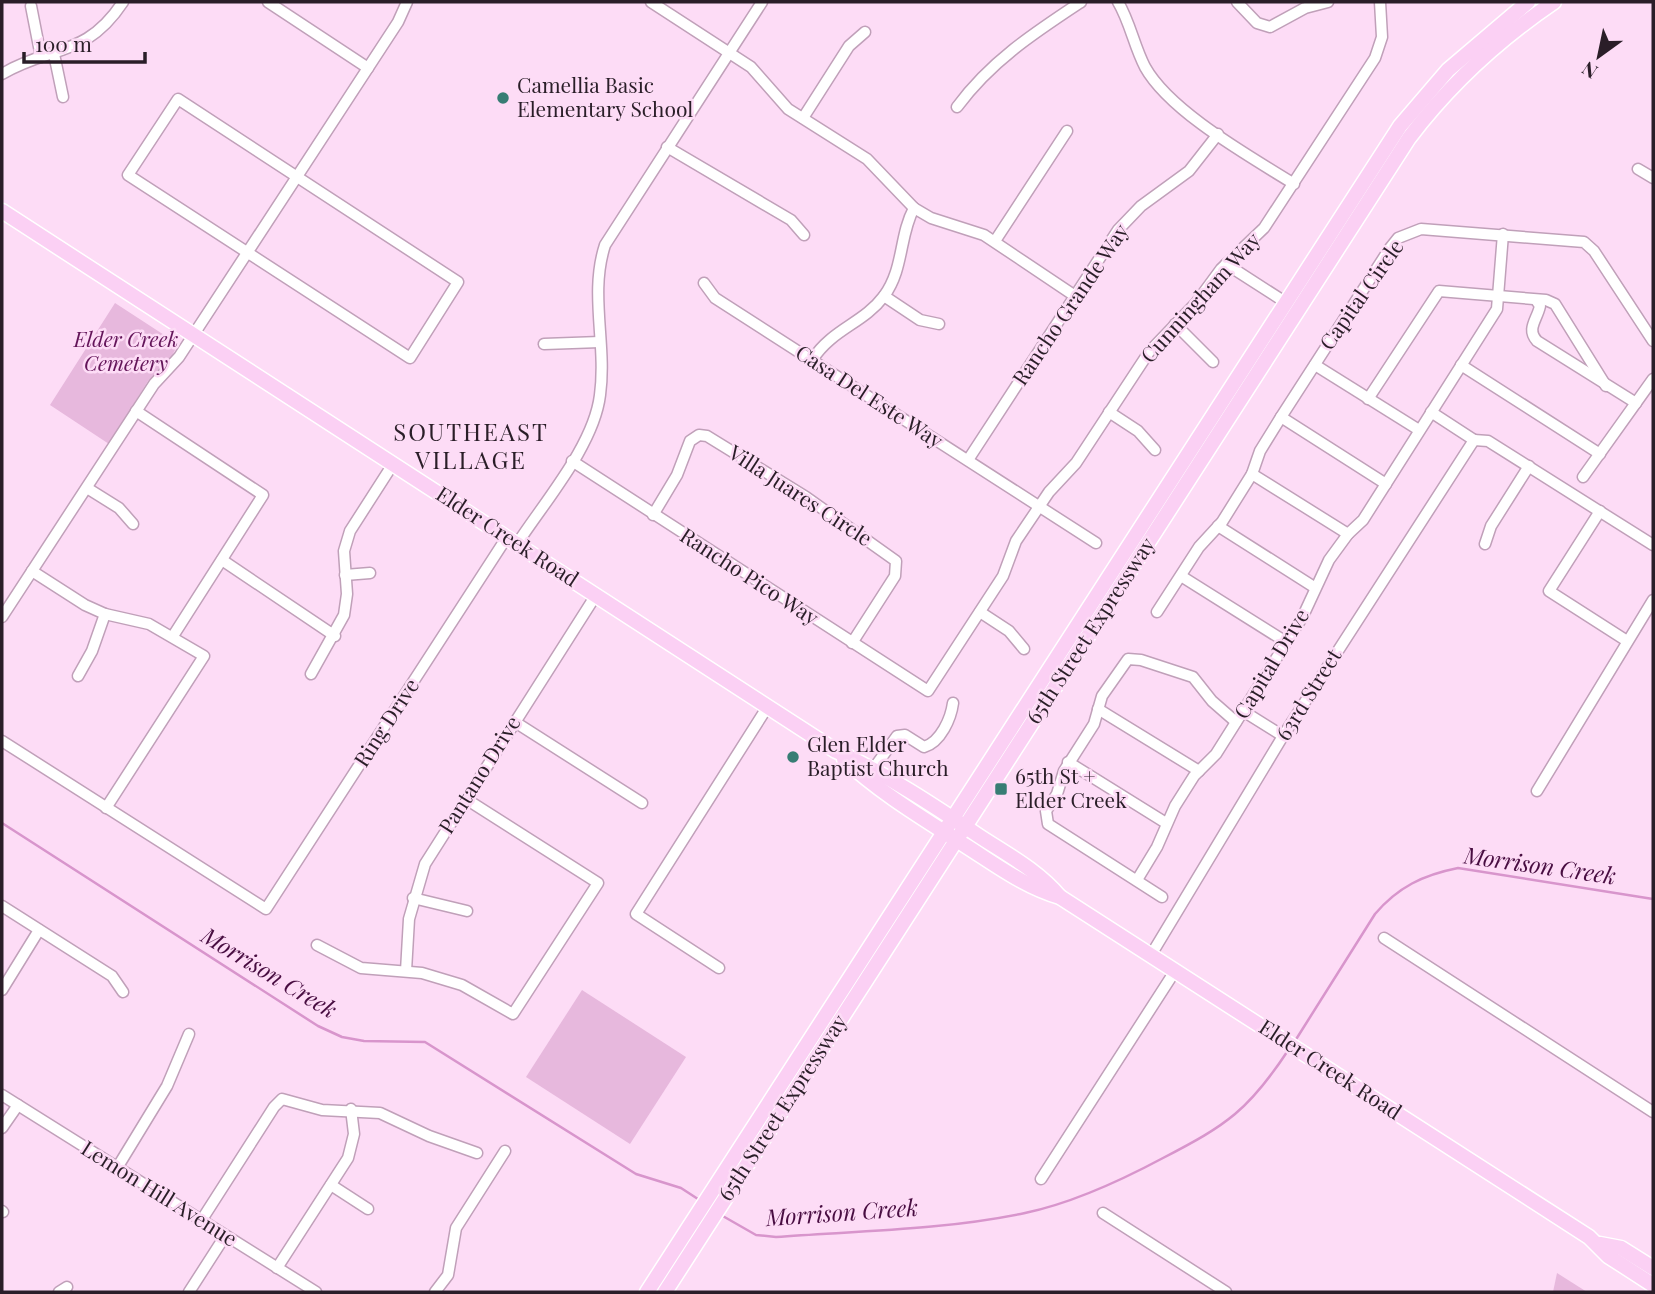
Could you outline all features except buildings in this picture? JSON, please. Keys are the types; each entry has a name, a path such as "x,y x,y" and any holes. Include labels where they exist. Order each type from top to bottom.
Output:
{"main road":[{"name":"65th Street Expressway","path":"718,1196 951,818 1400,126 1420,101 1482,37 1528,2"},
{"name":"65th Street Expressway","path":"647,1292 701,1221 956,840 1409,138 1449,90 1485,53 1554,2"},
{"name":"Elder Creek Road","path":"2,211 836,751 874,768 965,826 1043,877 1060,897 1600,1244 1621,1248 1653,1268"},
{"name":"Elder Creek Road","path":"836,751 867,780 956,840 1037,891 1060,897"},
{"name":"65th Street Expressway","path":"664,1292 701,1221"},
{"name":"Elder Creek Road","path":"1600,1244 1608,1256 1653,1285"}],"street":[{"path":"2,74 89,38 111,19 123,2"},
{"path":"268,2 369,68"},
{"path":"2,617 5,605 32,571 136,411 194,335 248,253 369,68 407,2"},
{"path":"650,2 751,67 779,100 867,159 914,208 995,241 1075,296"},
{"name":"Ring Drive","path":"106,808 266,909 512,541 588,436 598,407 601,381 597,282 605,245 762,2"},
{"path":"957,107 980,79 1014,46 1081,2"},
{"path":"1118,2 1152,78 1172,99 1217,134 1294,184"},
{"path":"1237,2 1258,23 1270,27 1305,8 1328,2"},
{"name":"Cunningham Way","path":"928,691 1003,576 1012,548 1039,506 1076,463 1149,352 1196,303 1226,264 1264,228 1294,184 1375,58 1382,37 1380,2"},
{"path":"31,6 41,57"},
{"path":"803,118 849,46 865,33"},
{"path":"54,54 63,97"},
{"path":"178,99 458,282 410,358 248,253 128,175 178,99"},
{"path":"995,241 1067,131"},
{"name":"Rancho Grande Way","path":"968,460 1075,296 1131,216 1189,171 1217,134"},
{"path":"667,147 791,220 804,235"},
{"path":"1638,169 1653,178"},
{"path":"812,360 830,337 859,319 884,296 897,272 906,226 914,208"},
{"name":"Capital Circle","path":"1157,612 1199,547 1218,526 1252,474 1260,451 1281,417 1398,238 1421,229 1584,242 1594,251 1653,341"},
{"name":"Capital Drive","path":"1137,880 1157,847 1166,823 1199,771 1216,754 1306,611 1314,587 1348,534 1363,520 1497,309 1503,234"},
{"path":"1226,264 1285,302"},
{"name":"Casa Del Este Way","path":"704,284 715,298 1096,543"},
{"path":"1368,399 1433,296 1446,291 1555,304 1606,386"},
{"path":"884,296 920,320 939,324"},
{"path":"1536,300 1540,306 1532,335 1606,386 1636,403"},
{"path":"1175,324 1213,362"},
{"path":"544,344 600,342"},
{"path":"1315,365 1419,430"},
{"path":"1461,365 1600,454"},
{"path":"1583,477 1653,379"},
{"path":"136,411 263,495 173,636"},
{"path":"1110,412 1138,431 1155,450"},
{"path":"1431,412 1474,440 1488,441 1653,545"},
{"path":"1281,417 1386,484"},
{"name":"Villa Juares Circle","path":"653,515 677,475 690,441 699,435 707,436 806,497 896,561 895,576 852,643"},
{"name":"63rd Street","path":"1151,956 1283,736 1474,440"},
{"name":"Rancho Pico Way","path":"572,461 928,691"},
{"path":"311,674 335,636 346,605 344,551 350,531 393,464"},
{"path":"1485,544 1491,526 1529,466"},
{"path":"1252,474 1348,534"},
{"path":"87,488 119,508 133,524"},
{"path":"1600,511 1549,592 1627,641"},
{"path":"1218,526 1314,587"},
{"path":"222,560 335,636"},
{"path":"2,741 106,808 204,656 149,624 105,614 85,605 32,571"},
{"path":"345,575 369,573"},
{"path":"1181,576 1286,642"},
{"name":"Pantano Drive","path":"406,971 413,898 425,864 596,595"},
{"path":"1537,791 1653,600"},
{"path":"980,612 1009,631 1024,649"},
{"path":"78,676 92,651 105,614"},
{"path":"1162,897 1048,824 1046,811 1057,794 1068,762 1094,724 1102,696 1128,659 1141,660 1193,677 1212,701 1237,722"},
{"path":"874,768 897,736 905,736 924,747 934,742 952,715 953,702"},
{"path":"719,968 636,914 768,706"},
{"path":"1098,709 1199,771"},
{"path":"1243,710 1283,736"},
{"path":"515,722 642,803"},
{"path":"1068,762 1166,823"},
{"path":"317,945 361,968 406,971 462,985 513,1014 598,883 466,799"},
{"path":"413,898 467,911"},
{"path":"2,906 112,976 123,992"},
{"path":"2,990 39,930"},
{"path":"1384,938 1653,1112"},
{"path":"1041,1179 1175,971"},
{"path":"117,1168 167,1086 188,1034"},
{"name":"Lemon Hill Avenue","path":"2,1095 316,1292"},
{"path":"201,1221 274,1107 282,1099 321,1110 351,1109 389,1116 429,1136 477,1153"},
{"path":"2,1128 18,1105"},
{"path":"277,1268 331,1185 352,1146 351,1109"},
{"path":"435,1292 448,1275 456,1228 505,1151"},
{"path":"331,1185 369,1209"},
{"path":"1103,1213 1227,1292"},
{"path":"188,1292 225,1236"}],"green space":[{"name":"Elder Creek Cemetery","path":"115,303 178,344 170,360 148,381 109,444 50,405"},
{"path":"582,990 686,1057 630,1144 526,1077"},
{"path":"1557,1273 1587,1292 1553,1292"}],"waterway":[{"name":"Morrison Creek","path":"2,823 318,1026 342,1037 364,1041 425,1042 636,1174 681,1188 701,1201"},
{"name":"Morrison Creek","path":"1295,1041 1375,914 1402,889 1434,874 1458,868 1653,899"},
{"name":"Morrison Creek","path":"721,1215 756,1235 776,1237 932,1226 994,1219 1043,1209 1130,1175 1204,1136 1248,1102 1289,1049"}],"place":[{"name":"Camellia Basic Elementary School","path":"503,98"},
{"name":"Glen Elder Baptist Church","path":"793,757"},
{"name":"65th St + Elder Creek","path":"1001,789"}],"district":[{"name":"SOUTHEAST VILLAGE","path":"471,447"}]}
